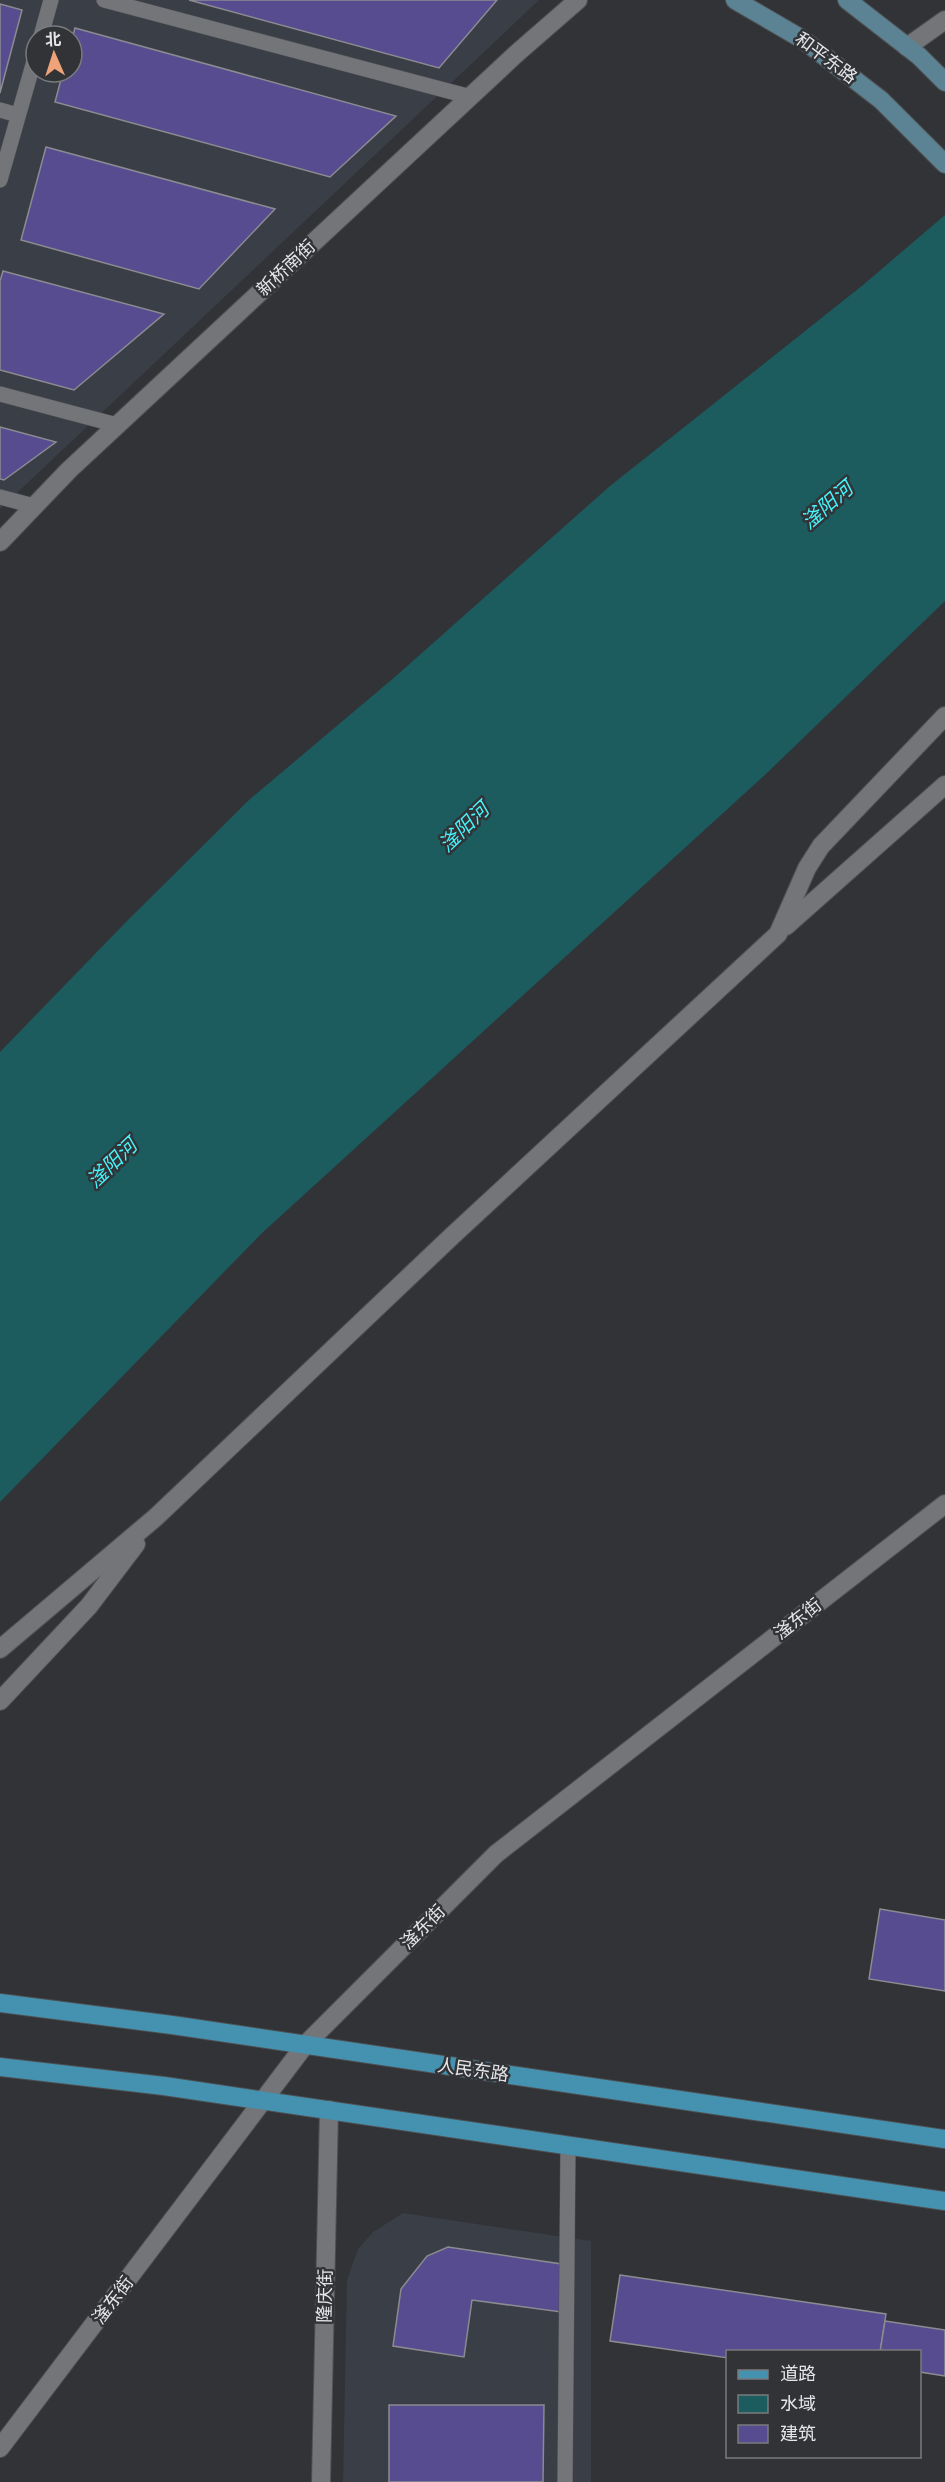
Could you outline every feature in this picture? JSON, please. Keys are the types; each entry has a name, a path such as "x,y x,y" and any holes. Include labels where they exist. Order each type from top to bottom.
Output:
{"main road":[{"name":"和平东路","path":"735,0 802,39 881,100 945,164"},
{"path":"847,0 907,47 945,82"},
{"name":"人民东路","path":"0,2003 305,2045 945,2139"},
{"path":"0,2067 164,2086 945,2201"}],"street":[{"name":"新桥南街","path":"0,542 117,425 578,0"},
{"path":"907,47 945,20"},
{"path":"778,933 807,868 821,846 945,716"},
{"path":"0,1648 156,1517 452,1236 778,933 945,784"},
{"name":"滏东街","path":"0,2448 305,2045 496,1854 945,1504"},
{"path":"0,1701 89,1606 156,1517"},
{"name":"隆庆街","path":"321,2482 329,2110"}],"lane":[{"path":"44,24 51,0"},
{"path":"104,0 471,97"},
{"path":"0,180 27,84"},
{"path":"0,110 18,116"},
{"path":"0,394 117,425"},
{"path":"0,497 34,506"},
{"path":"565,2482 568,2146"}],"shaded area":[{"path":"0,0 539,0 0,509"},
{"path":"403,2213 591,2241 591,2482 343,2482 347,2280 358,2249 373,2232"}],"water":[{"name":"滏阳河","path":"945,215 945,601 768,772 262,1233 0,1502 0,1052 249,800 396,676 610,486 863,285"}],"building":[{"path":"189,0 497,0 439,68"},
{"path":"0,4 22,10 0,93"},
{"path":"84,30 396,116 330,177 55,102 60,84 84,84"},
{"path":"46,147 275,209 199,289 21,240"},
{"path":"3,271 164,314 74,390 0,370 0,281"},
{"path":"0,427 56,442 4,480 0,479"},
{"path":"880,1909 945,1920 945,1991 869,1979"},
{"path":"448,2247 568,2265 561,2312 472,2300 464,2357 393,2346 401,2289 427,2256"},
{"path":"620,2275 886,2314 880,2350 726,2350 726,2358 610,2341"},
{"path":"885,2321 945,2330 945,2376 921,2372 921,2350 880,2350"},
{"path":"389,2405 544,2405 543,2482 389,2482"}]}
